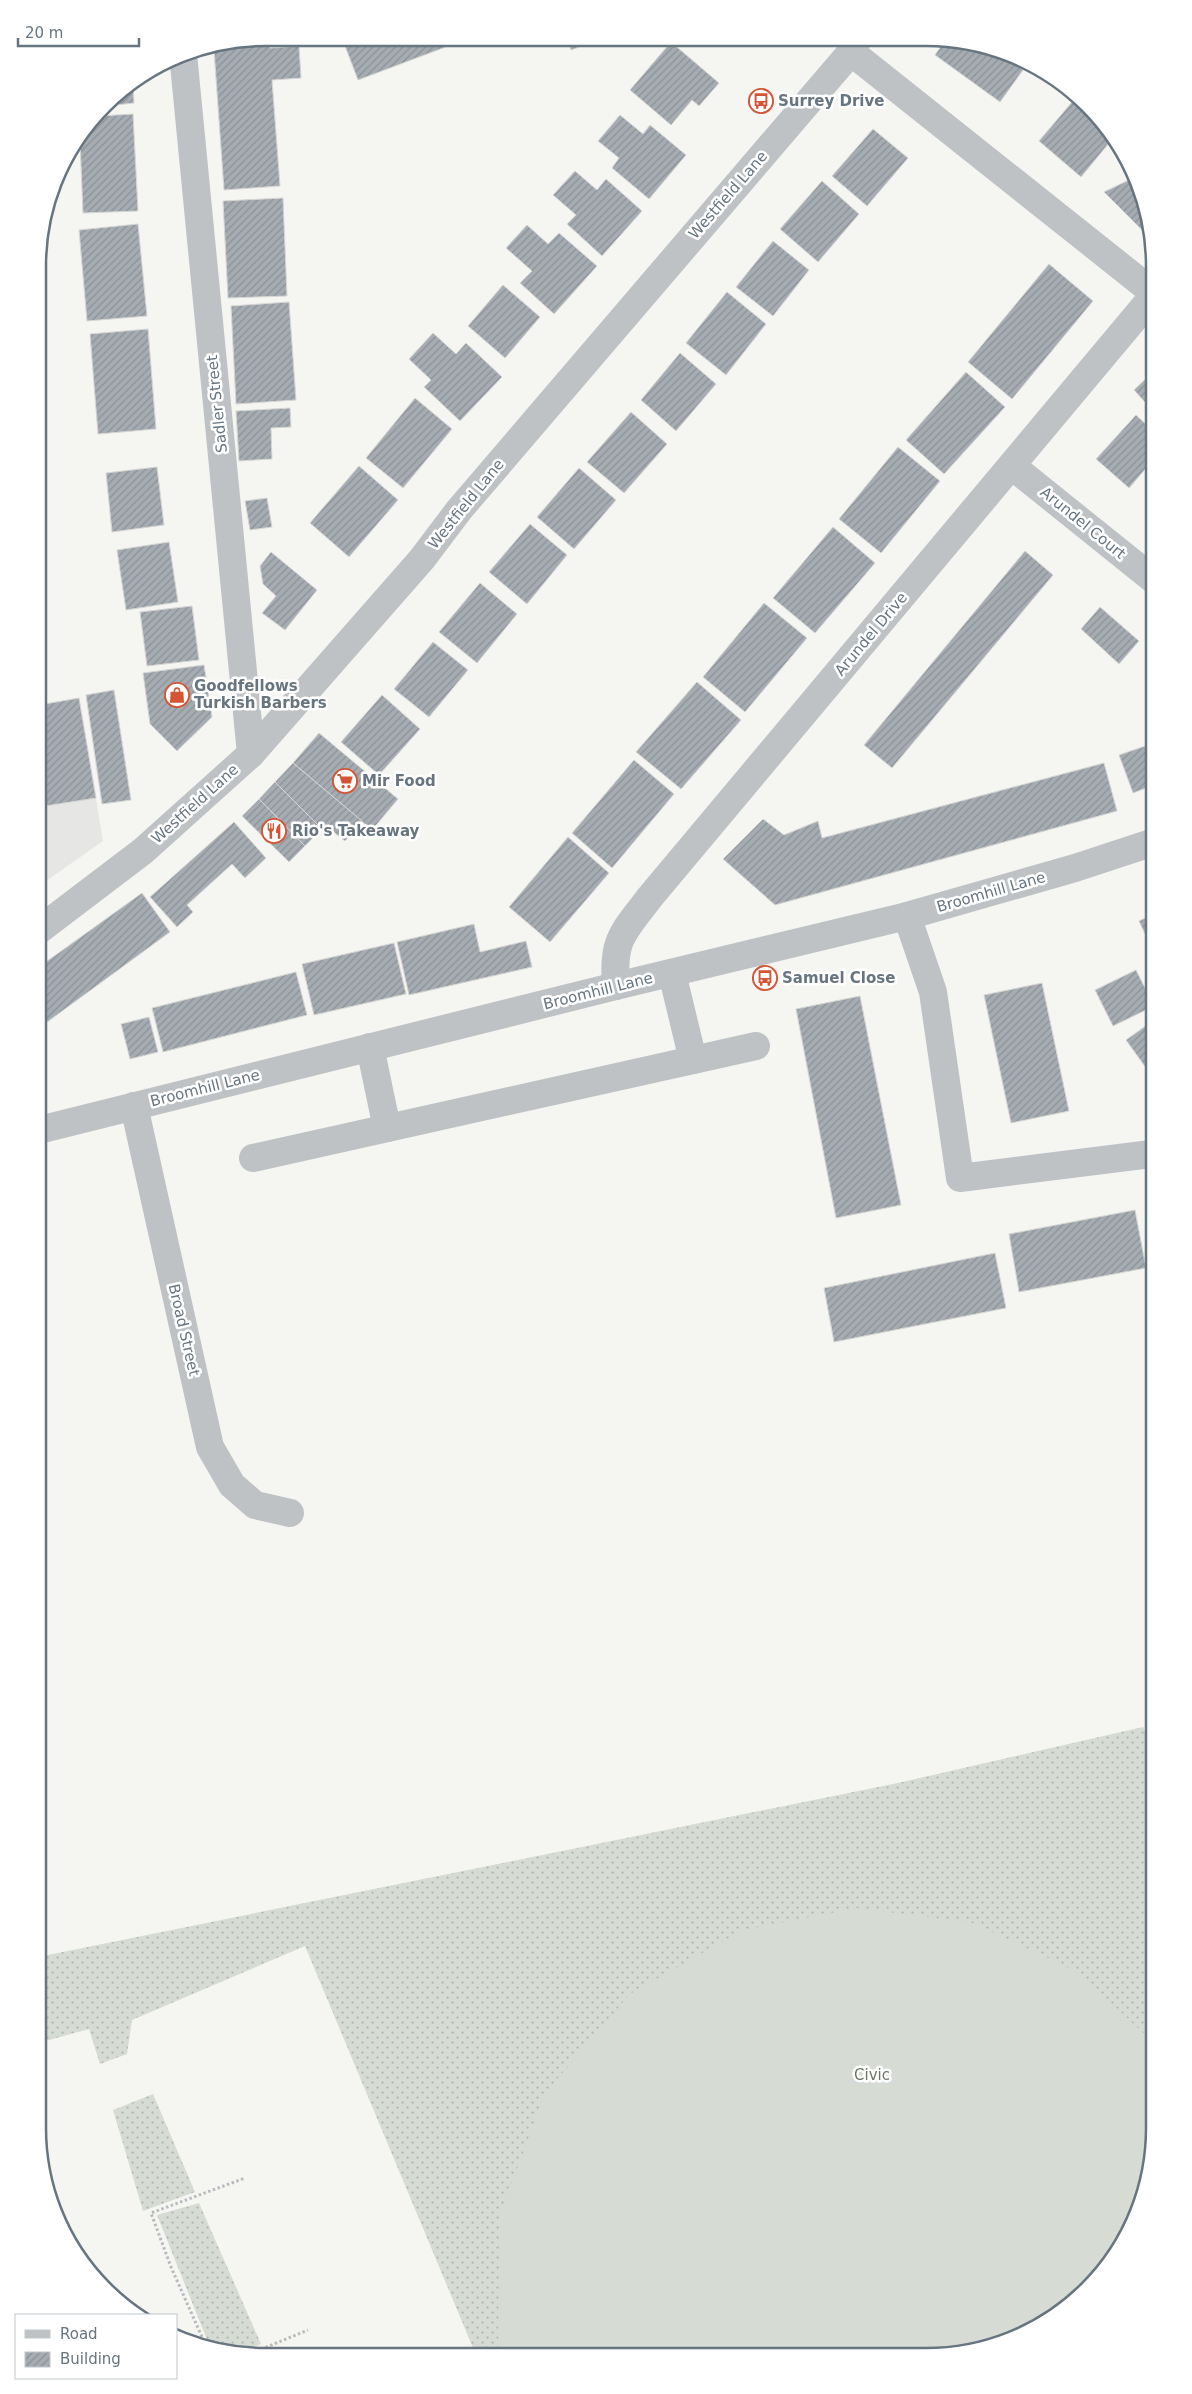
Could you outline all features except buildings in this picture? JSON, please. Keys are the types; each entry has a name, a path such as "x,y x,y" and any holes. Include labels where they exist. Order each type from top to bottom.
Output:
{"street":[{"path":"854,47 1146,287"},
{"name":"Westfield Lane","path":"46,925 143,852 252,754 415,567 459,510 854,47"},
{"name":"Sadler Street","path":"184,62 252,754"},
{"name":"Arundel Drive","path":"616,986 614,959 621,935 638,912 1146,304"},
{"name":"Arundel Court","path":"1012,466 1146,574"},
{"name":"Broomhill Lane","path":"46,1128 616,986 907,916 1075,868 1146,845"},
{"path":"907,916 933,992 960,1178 1146,1155"},
{"path":"672,973 693,1060"},
{"path":"252,1158 756,1046"},
{"path":"370,1047 387,1128"},
{"name":"Broad Street","path":"134,1106 210,1447 232,1486 255,1505 290,1513"}],"path":[{"path":"203,2338 171,2267 151,2213 245,2178"},
{"path":"262,2348 308,2330"}],"shaded area":[{"path":"79,698 103,841 46,881 46,704"}],"green space":[{"name":"Civic","path":"1143,1727 1146,1733 1146,2128 1142,2171 1134,2199 1123,2225 1109,2250 1091,2273 1071,2293 1048,2311 1023,2325 997,2336 969,2344 926,2348 473,2348 305,1946 132,2020 127,2054 100,2064 89,2029 46,2041 46,1955 898,1783"},
{"path":"857,1908 973,1923 1078,1972 1146,2036 1146,2128 1144,2157 1134,2199 1123,2225 1109,2250 1091,2273 1071,2293 1048,2311 1010,2331 969,2344 955,2346 926,2348 499,2348 500,2215 545,2093 630,1994 743,1930"},
{"path":"153,2094 195,2192 143,2211 113,2110"},
{"path":"199,2203 261,2344 253,2347 237,2346 207,2339 157,2215"}],"place":[{"name":"Surrey Drive","path":"761,101"},
{"name":"Goodfellows Turkish Barbers","path":"177,695"},
{"name":"Mir Food","path":"345,781"},
{"name":"Rio's Takeaway","path":"274,831"},
{"name":"Samuel Close","path":"765,978"}]}
